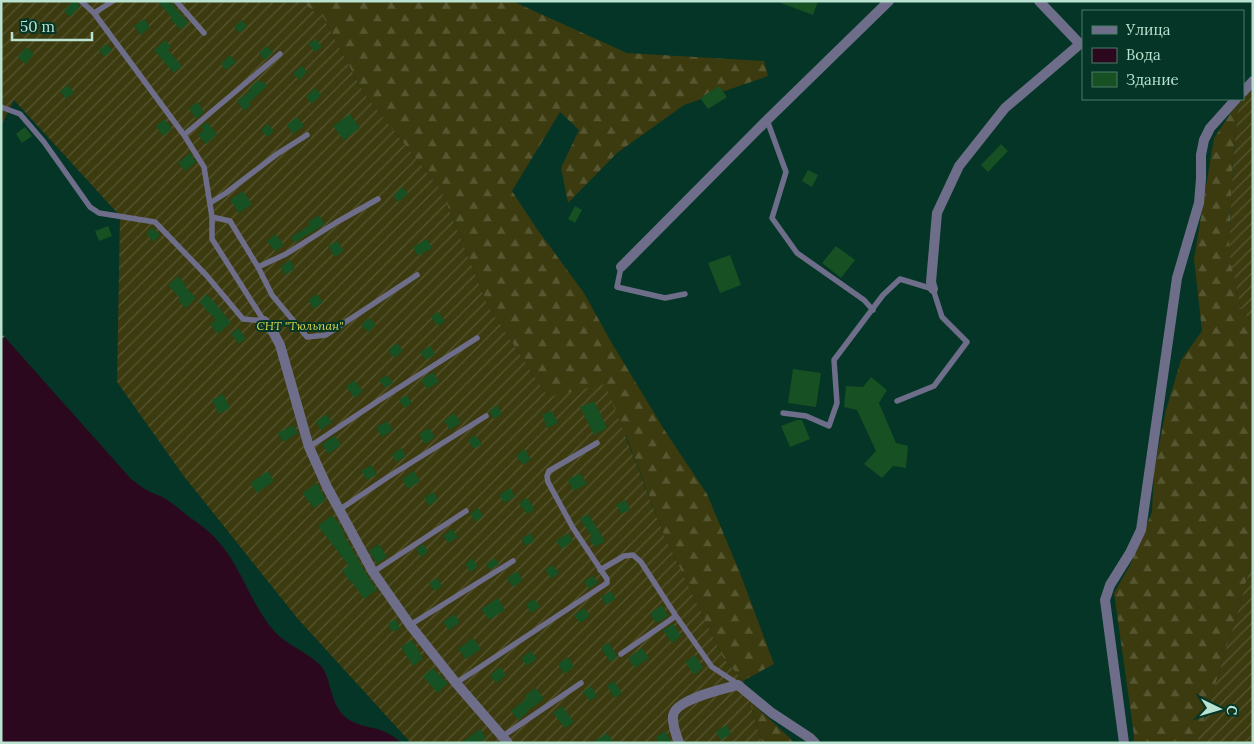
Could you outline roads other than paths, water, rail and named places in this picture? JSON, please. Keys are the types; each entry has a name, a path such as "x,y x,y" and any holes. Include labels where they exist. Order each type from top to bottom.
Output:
{"street":[{"path":"621,266 889,1"},
{"path":"933,289 931,282 938,212 959,166 1005,108 1080,44 1039,1"},
{"path":"1244,91 1253,81"},
{"path":"1124,743 1105,600 1110,585 1130,553 1141,530 1177,278 1199,203 1201,155 1204,140 1210,128 1235,100"},
{"path":"264,322 273,332 280,345 309,447 339,510 373,572 410,625 456,683 505,739"},
{"path":"679,743 674,727 673,715 676,709 699,695 738,685 772,712 810,738 814,743"}],"lane":[{"path":"81,1 94,13 184,135 204,167 212,217 212,239 264,322"},
{"path":"94,13 113,1"},
{"path":"176,1 204,33"},
{"path":"184,135 280,54"},
{"path":"1,107 20,114 44,142 90,208 99,213 155,222 207,276 243,319 264,322"},
{"path":"767,120 786,172 772,218 797,253 864,300 873,310"},
{"path":"210,203 277,154 307,135"},
{"path":"258,267 286,254 378,199"},
{"path":"212,217 230,222 258,267 272,295 307,337 326,335 417,275"},
{"path":"621,266 617,287 665,298 685,294"},
{"path":"783,414 806,416 829,426 836,403 834,360 883,295 900,279 933,289 942,317 967,342 934,386 897,401"},
{"path":"309,447 476,338"},
{"path":"339,510 486,416"},
{"path":"456,683 607,583 607,579 573,528 548,482 547,476 550,471 597,443"},
{"path":"373,572 466,511"},
{"path":"600,570 624,556 634,555 641,562 712,667 738,685"},
{"path":"410,625 513,561"},
{"path":"620,654 676,616"},
{"path":"505,739 581,683"}],"water":[{"path":"1,333 131,479 170,502 206,530 218,542 236,567 260,611 274,631 284,640 309,656 324,670 336,704 344,716 357,724 386,732 402,743 1,743"}],"park label":[{"name":"СНТ \"Тюльпан\"","path":"300,326"}]}
